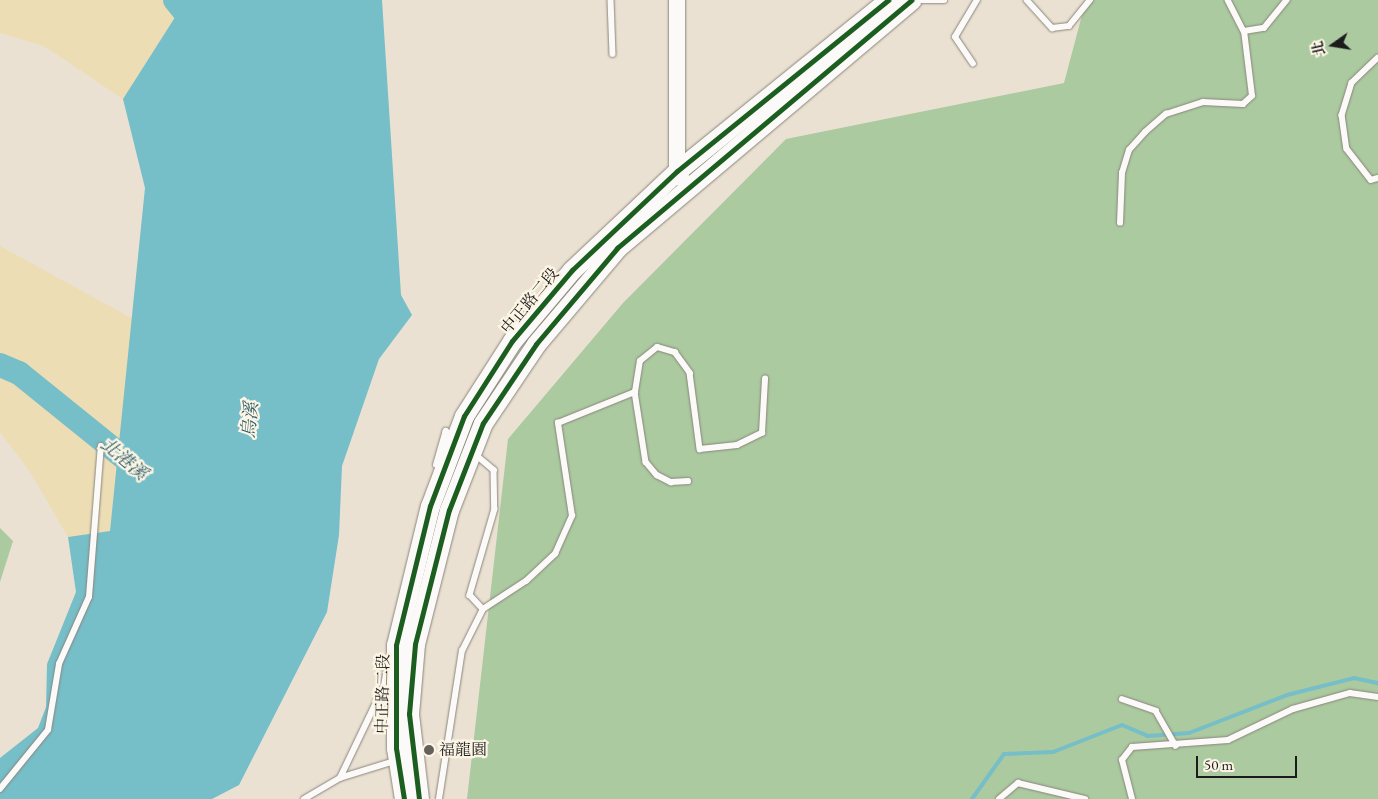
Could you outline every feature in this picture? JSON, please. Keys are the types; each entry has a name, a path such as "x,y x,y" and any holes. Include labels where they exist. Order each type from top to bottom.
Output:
{"main road":[{"path":"677,0 677,171 690,190"},
{"name":"中正路二段","path":"404,799 398,760 393,688 396,644 430,506 464,416 518,334 572,270 677,171 888,0"},
{"name":"中正路二段","path":"419,799 409,714 415,644 449,510 470,451 483,423 536,344 617,248 690,190 798,92 912,0"}],"lane":[{"path":"611,0 613,54"},
{"path":"922,0 944,0"},
{"path":"973,64 955,37 977,0"},
{"path":"1027,0 1052,28 1069,26 1090,0"},
{"path":"1120,223 1122,173 1129,150 1145,132 1166,114 1203,102 1243,104 1252,96 1244,31 1228,0"},
{"path":"1244,31 1264,28 1286,0"},
{"path":"1378,58 1352,83 1342,115 1347,149 1371,180 1378,178"},
{"path":"688,481 672,482 657,475 646,462 635,392 640,361 657,347 675,352 690,373 700,449 737,445 762,433 765,379"},
{"path":"439,799 462,652 483,609 526,581 555,554 572,516 558,423 635,392"},
{"path":"340,778 384,686 404,578 446,431 455,438"},
{"path":"0,789 48,730 59,664 89,597 101,446"},
{"path":"470,451 494,470 495,509 470,595 483,609"},
{"path":"1132,799 1122,760 1132,747 1228,740 1293,709 1350,694 1378,697"},
{"path":"1122,699 1156,711 1175,745"},
{"path":"304,799 340,778 398,760"},
{"path":"999,799 1018,783 1085,799"}],"green space":[{"path":"1086,0 1378,0 1378,799 467,799 508,439 623,303 786,139 1064,83"},
{"path":"0,528 13,541 0,582"}],"sand":[{"path":"0,0 186,0 123,99 44,46 0,33"},
{"name":"北港溪","path":"0,246 135,320 110,531 68,537 30,472 0,432"}],"water":[{"name":"烏溪","path":"186,0 382,0 401,295 412,315 379,359 342,466 339,535 327,612 239,785 212,799 0,799 0,758 38,728 46,707 47,664 76,592 68,537 110,531 145,188 123,99"}],"waterway":[{"name":"北港溪","path":"175,0 202,33"},
{"name":"北港溪","path":"0,365 19,373 144,474"},
{"path":"972,799 1004,754 1053,752 1122,725 1148,736 1189,733 1287,695 1354,678 1378,683"}],"cycle path":[{"path":"404,799 396,748 396,645 430,506 464,416 512,341 572,270 677,171 888,0"},
{"path":"419,799 409,714 415,644 449,510 483,423 536,344 617,248 912,0"}],"place":[{"name":"福龍園","path":"429,750"}]}
